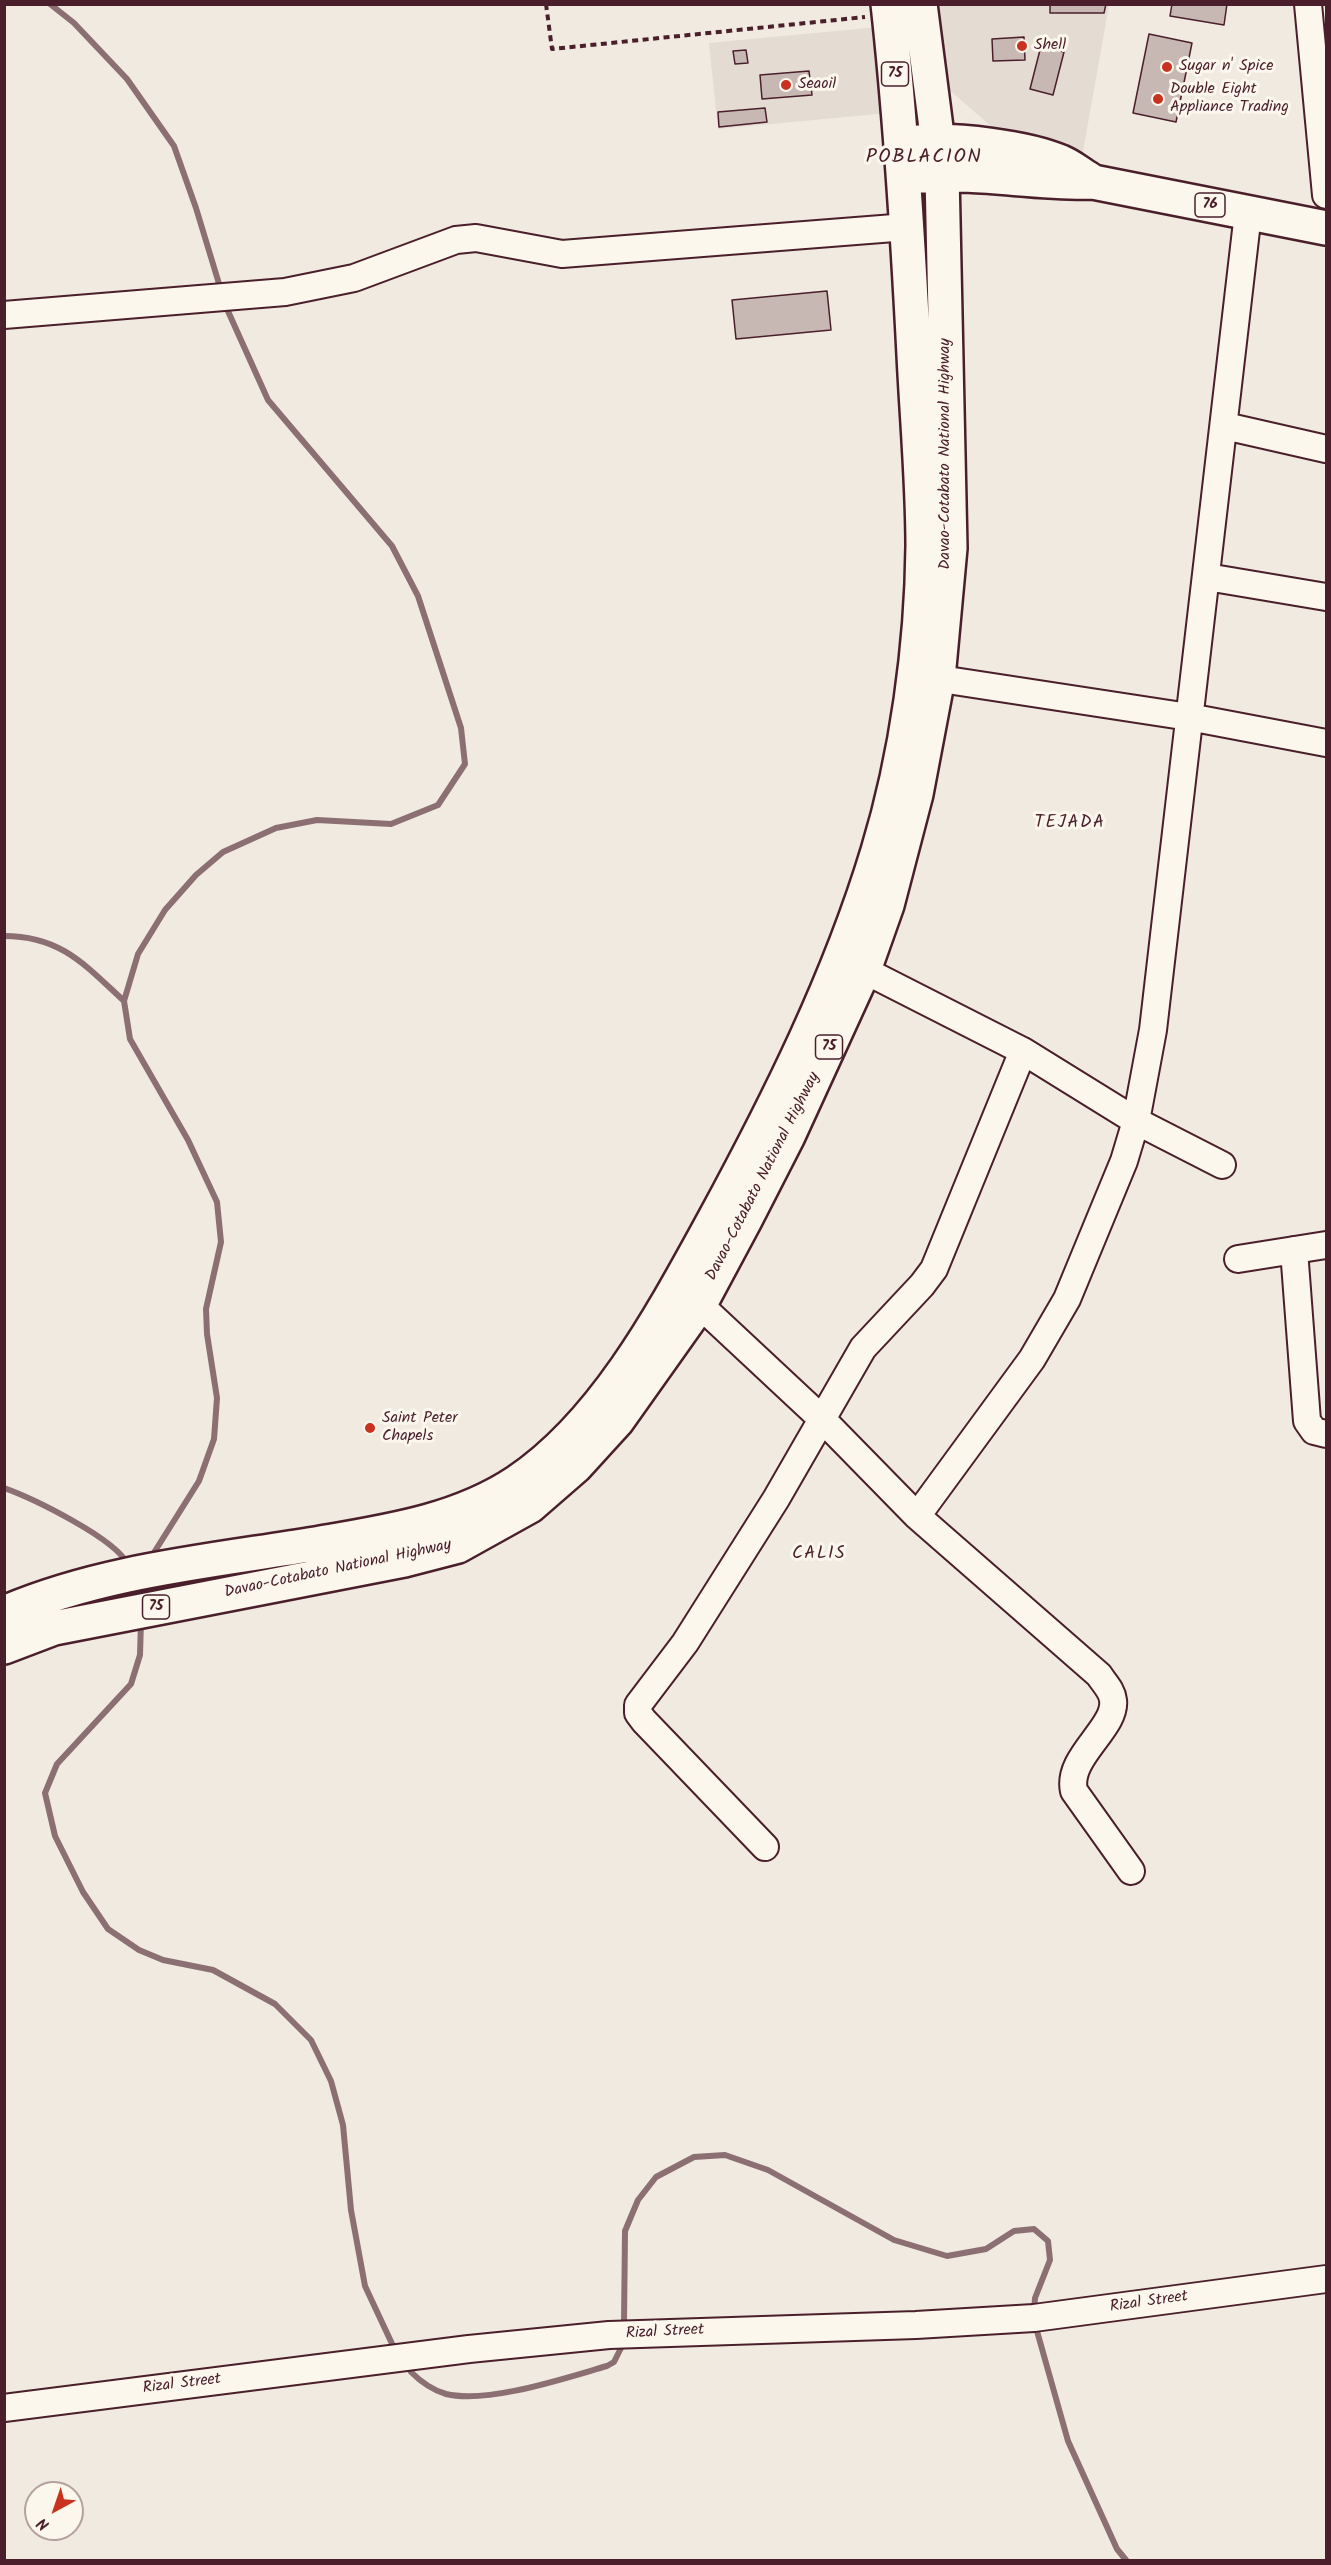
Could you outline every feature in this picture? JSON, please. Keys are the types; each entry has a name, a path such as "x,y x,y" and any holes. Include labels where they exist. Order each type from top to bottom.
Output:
{"highway":[{"name":"Davao-Cotabato National Highway","path":"4,1647 54,1628 102,1617 404,1560 458,1546 530,1506 576,1466 617,1421 689,1294 764,1125 853,965 894,789 926,676 950,549 942,174 920,4"},
{"name":"Davao-Cotabato National Highway","path":"888,10 903,144 908,227 923,546 926,676"},
{"name":"76","path":"903,144 939,140 1014,150 1061,162 1093,182"},
{"name":"76","path":"905,178 942,174 1058,183 1093,182 1326,228"},
{"name":"Davao-Cotabato National Highway","path":"4,1614 46,1595 97,1582 393,1531 472,1506 518,1482 559,1448 601,1403 689,1294"}],"street":[{"path":"1308,4 1326,195"},
{"path":"917,1516 1051,1329 1079,1273 1124,1161 1136,1121 1153,1030 1248,213"},
{"path":"4,315 285,292 354,278 456,240 476,238 562,254 908,227"},
{"path":"1225,426 1326,449"},
{"path":"1207,578 1326,597"},
{"path":"926,676 1189,717 1326,743"},
{"path":"853,965 1023,1051 1136,1121 1222,1165"},
{"path":"765,1847 644,1721 638,1713 638,1705 653,1682 685,1643 823,1419 863,1348 934,1269 1023,1051"},
{"path":"1238,1258 1326,1245"},
{"path":"1294,1250 1307,1421 1314,1431 1326,1434"},
{"path":"689,1294 823,1419 917,1516 1099,1676 1109,1688 1113,1701 1110,1715 1074,1771 1072,1782 1074,1791 1131,1871"},
{"name":"Rizal Street","path":"4,2408 435,2353 609,2335 916,2325 1034,2318 1326,2279"}],"path":[{"path":"546,4 552,49 888,10"}],"shaded area":[{"name":"Shell","path":"936,5 1109,5 1082,157 1007,140 947,88"},
{"path":"879,27 888,113 718,129 709,43"}],"building":[{"path":"1050,4 1106,4 1104,13 1050,13"},
{"path":"1172,4 1227,4 1224,25 1170,16"},
{"path":"1149,34 1192,43 1176,122 1133,113"},
{"path":"1024,37 1025,60 993,61 992,39"},
{"path":"1041,46 1064,52 1053,95 1030,89"},
{"path":"746,50 748,63 735,64 733,51"},
{"name":"Seaoil","path":"809,71 812,95 762,99 760,75"},
{"path":"765,108 767,122 719,127 718,112"},
{"path":"827,291 831,330 736,339 732,300"}],"waterway":[{"path":"50,4 74,23 127,79 174,146 220,287"},
{"path":"150,1559 199,1481 214,1439 217,1398 207,1334 206,1309 221,1242 217,1202 188,1140 130,1039 124,1001 138,954 165,910 196,875 223,852 276,828 317,820 391,824 438,805 465,764 461,728 418,596 392,546 268,400 227,309"},
{"path":"4,936 24,937 57,947 84,965 124,1001"},
{"path":"4,1488 72,1520 108,1543 128,1565"},
{"path":"141,1621 140,1655 131,1684 57,1764 45,1793 55,1836 83,1892 108,1929 139,1950 163,1960 213,1970 275,2004 311,2040 331,2081 343,2125 351,2210 365,2286 394,2348"},
{"path":"624,2323 625,2231 638,2200 656,2177 694,2157 725,2155 768,2170 894,2240 947,2256 986,2249 1014,2231 1034,2229 1048,2241 1050,2260 1035,2298 1034,2311"},
{"path":"1035,2324 1068,2441 1117,2549 1126,2560"},
{"path":"411,2372 427,2385 446,2394 483,2396 549,2383 607,2366 614,2362 623,2344"}],"place":[{"name":"Shell","path":"1022,46"},
{"name":"Sugar n' Spice","path":"1167,67"},
{"name":"Seaoil","path":"786,85"},
{"name":"Double Eight Appliance Trading","path":"1158,99"},
{"name":"Saint Peter Chapels","path":"370,1428"}],"district":[{"name":"POBLACION","path":"924,159"},
{"name":"TEJADA","path":"1070,824"},
{"name":"CALIS","path":"819,1555"}]}
